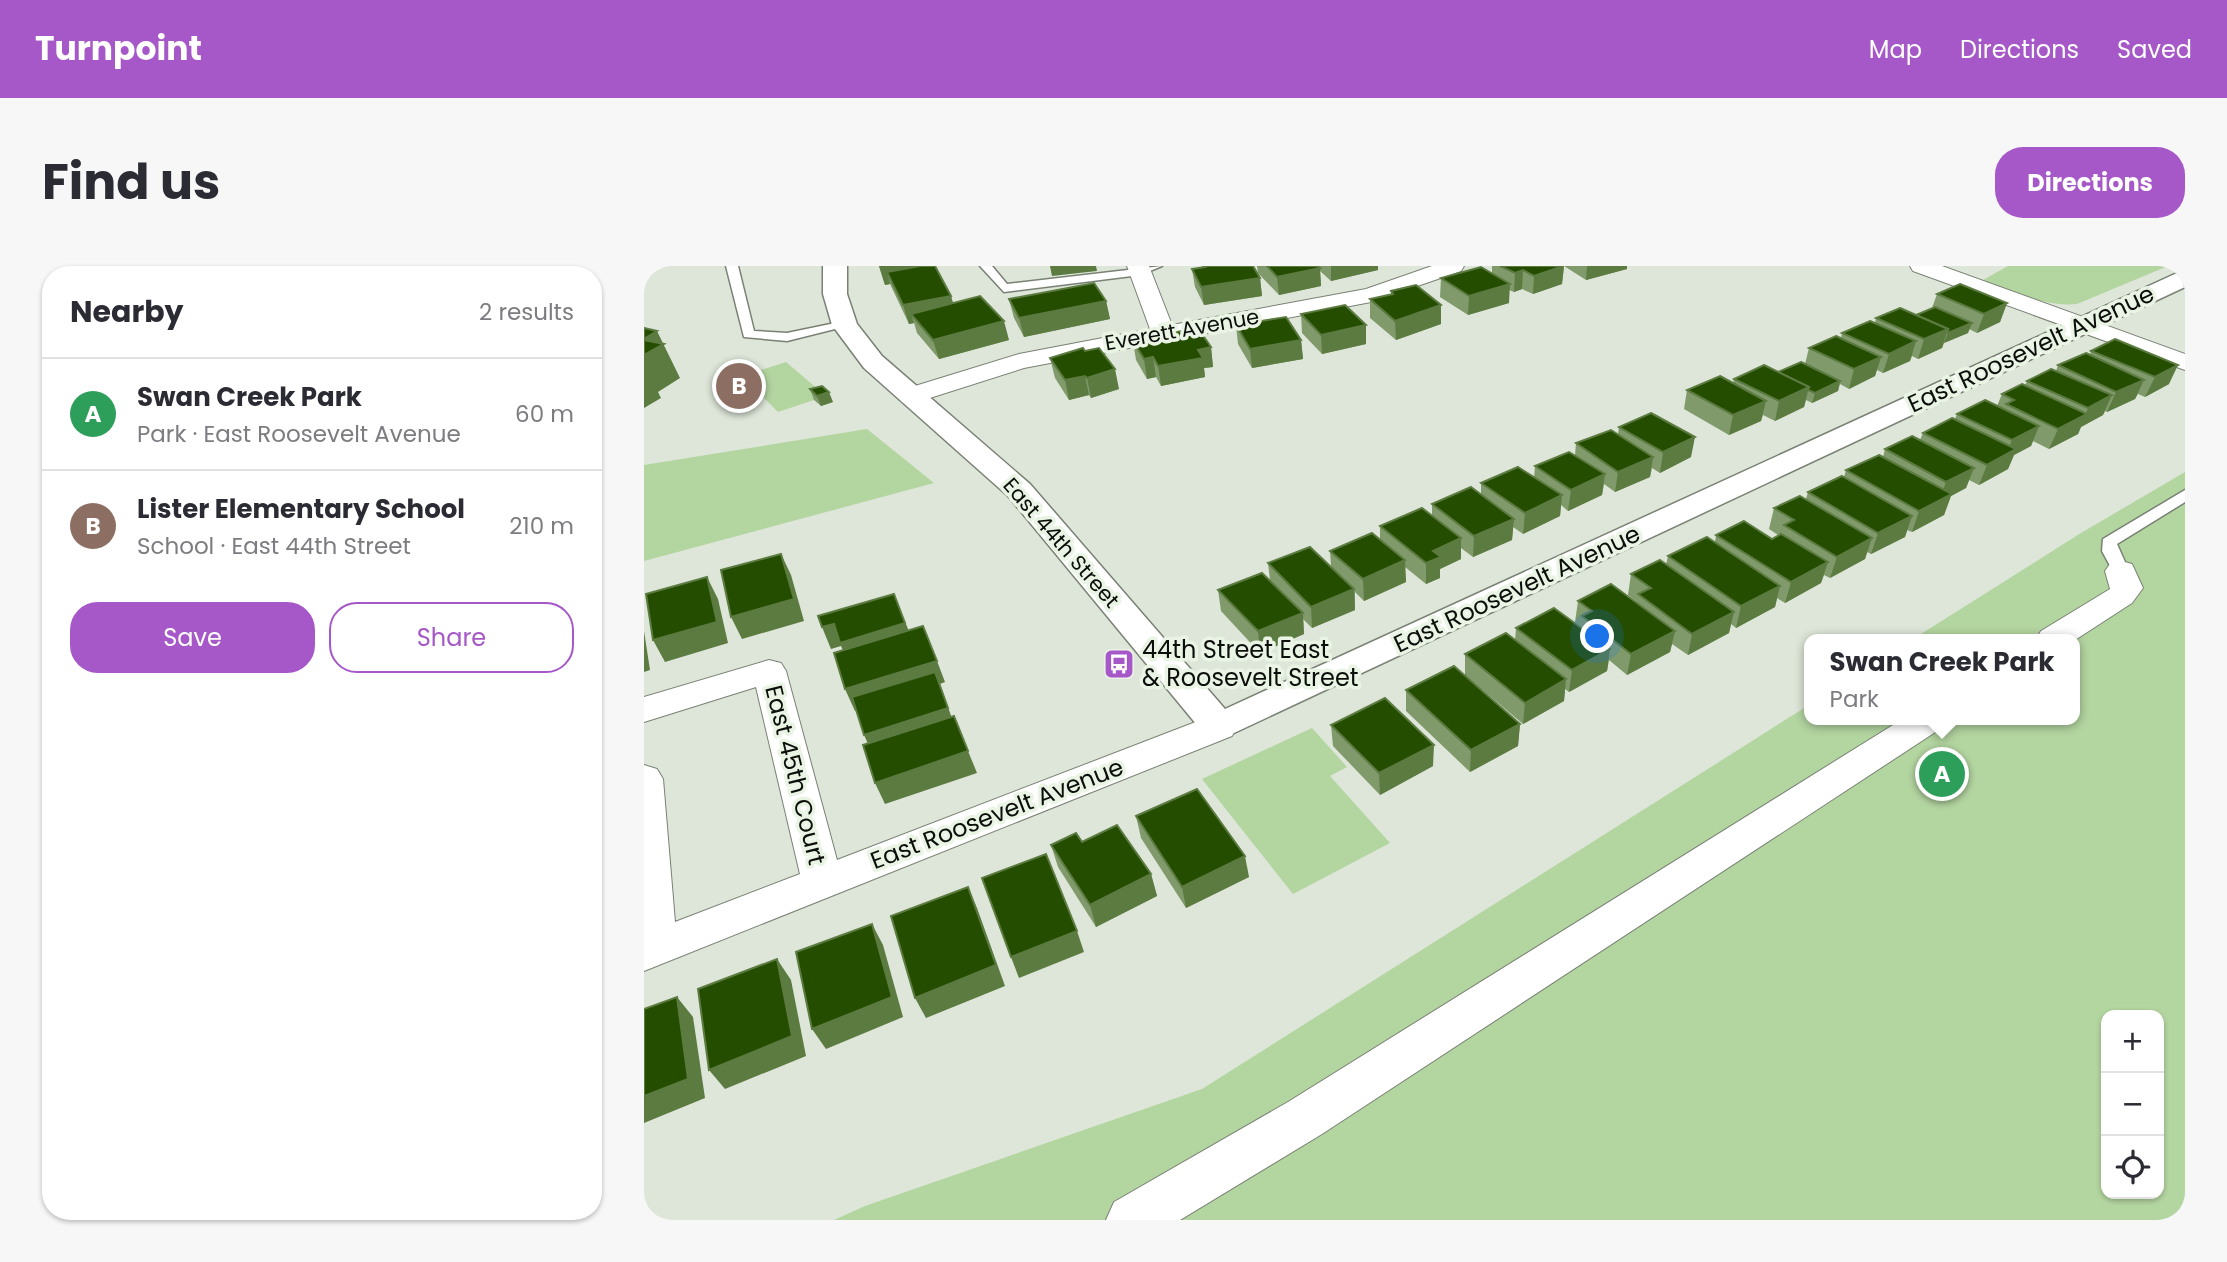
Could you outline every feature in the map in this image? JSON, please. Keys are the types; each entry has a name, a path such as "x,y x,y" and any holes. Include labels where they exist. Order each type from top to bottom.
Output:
{"street":[{"name":"East 44th Street","path":"835,266 835,294 845,325 873,362 1019,490 1219,727"},
{"name":"Everett Avenue","path":"911,396 954,379 1019,361 1371,295 1453,266"},
{"path":"1921,266 2185,362"},
{"path":"1145,268 1163,332"},
{"name":"East Roosevelt Avenue","path":"650,951 1219,727 2185,278"},
{"path":"2061,634 2121,596 2127,588 2121,570"},
{"name":"East 45th Court","path":"644,710 769,671 823,883"},
{"path":"1132,1220 1316,1111 1919,725"},
{"path":"644,779 650,951"}],"lane":[{"path":"732,266 748,334 787,337 845,325"},
{"path":"986,266 1004,288 1145,268"},
{"path":"2121,570 2110,551 2109,542 2185,495"}],"green space":[{"path":"2008,266 2168,266 2077,304 2065,304 2029,298 1983,280"},
{"path":"786,362 826,396 778,412 742,376"},
{"path":"867,429 934,483 644,561 644,465"},
{"path":"2185,472 2185,1220 834,1220 865,1206 1202,1089 1804,708 1804,725 2080,725 2080,634 1921,634 2081,533"},
{"path":"1312,728 1347,767 1330,776 1390,843 1293,894 1202,779"}],"building":[{"path":"935,266 951,296 903,305 887,272"},
{"path":"1204,266 1253,266 1260,278 1201,287 1192,269"},
{"path":"1267,266 1317,266 1320,268 1277,277"},
{"path":"1500,266 1563,266 1534,276 1523,270 1515,273"},
{"path":"1481,267 1510,284 1469,296 1441,278"},
{"path":"1094,283 1106,301 1019,318 1009,299"},
{"path":"1960,284 2007,303 1984,314 1937,294"},
{"path":"1416,285 1441,305 1395,321 1370,299 1393,294 1391,291"},
{"path":"980,296 1004,321 933,340 911,314"},
{"path":"1345,305 1366,325 1321,335 1301,314"},
{"path":"1935,307 1972,323 1948,333 1948,329 1916,315"},
{"path":"1900,308 1948,329 1924,339 1876,318"},
{"path":"1286,317 1301,340 1250,349 1236,325"},
{"path":"1870,321 1916,341 1889,354 1842,333"},
{"path":"644,328 657,331 644,339"},
{"path":"1181,331 1184,334 1200,331 1211,347 1198,350 1203,358 1158,366 1153,357 1144,359 1133,341"},
{"path":"1836,336 1881,357 1854,369 1809,348"},
{"path":"2115,339 2178,365 2155,377 2091,351"},
{"path":"644,340 664,344 644,355"},
{"path":"1083,348 1085,351 1099,348 1115,369 1087,378 1085,376 1065,380 1050,358"},
{"path":"2086,353 2144,380 2116,392 2058,365"},
{"path":"1801,362 1840,381 1815,393 1808,390 1809,387 1778,372"},
{"path":"1764,365 1809,387 1779,401 1734,379"},
{"path":"2051,369 2112,395 2088,408 2027,381"},
{"path":"1720,376 1766,401 1733,415 1687,390"},
{"path":"2022,384 2087,414 2058,429 2006,404 2014,400 2002,394"},
{"path":"822,386 829,392 817,396 810,389"},
{"path":"1985,400 2039,426 2012,440 1957,414"},
{"path":"1651,413 1695,437 1663,452 1619,427"},
{"path":"1952,418 2016,449 1987,465 1923,433"},
{"path":"1611,430 1653,457 1618,472 1576,443"},
{"path":"1912,436 1974,468 1946,482 1885,449"},
{"path":"1569,452 1605,474 1571,490 1535,466"},
{"path":"1879,455 1952,494 1919,511 1846,470"},
{"path":"1518,467 1562,495 1525,513 1481,483"},
{"path":"1842,476 1912,516 1878,533 1808,492"},
{"path":"1471,487 1514,519 1474,536 1432,504"},
{"path":"1800,496 1872,538 1837,557 1784,525 1794,520 1774,508"},
{"path":"1422,508 1461,538 1433,551 1441,557 1426,563 1380,526"},
{"path":"1744,521 1772,539 1781,534 1828,562 1791,582 1716,535"},
{"path":"1372,533 1405,560 1363,579 1330,551"},
{"path":"1707,537 1780,586 1741,606 1668,556"},
{"path":"1310,547 1354,589 1311,607 1268,563"},
{"path":"781,554 794,599 731,617 721,570"},
{"path":"1660,560 1734,612 1692,634 1638,594 1651,588 1631,574"},
{"path":"1262,573 1303,613 1258,631 1218,590"},
{"path":"707,577 717,622 653,640 646,594"},
{"path":"1611,584 1675,631 1631,654 1582,616 1592,611 1578,601"},
{"path":"894,594 905,623 840,643 834,624 822,627 818,616"},
{"path":"1554,608 1610,649 1572,670 1516,628"},
{"path":"923,626 937,661 845,689 834,653"},
{"path":"1506,633 1566,679 1525,703 1465,654"},
{"path":"1454,666 1520,724 1471,750 1406,690"},
{"path":"935,672 948,708 864,735 852,697"},
{"path":"1385,698 1434,745 1379,773 1331,725"},
{"path":"954,716 968,751 875,783 863,745"},
{"path":"1197,789 1245,856 1182,887 1136,816"},
{"path":"1117,825 1151,874 1090,905 1051,845 1076,833 1082,842"},
{"path":"1046,854 1077,931 1011,957 982,878"},
{"path":"968,887 996,965 915,998 891,916"},
{"path":"872,924 892,997 812,1029 796,952"},
{"path":"777,959 792,1036 709,1070 698,989"},
{"path":"677,997 688,1079 644,1096 644,1009"}],"place":[{"name":"Lister Elementary School","path":"739,386"},
{"name":"44th Street East & Roosevelt Street","path":"1119,664"},
{"name":"Swan Creek Park","path":"1942,774"}]}
